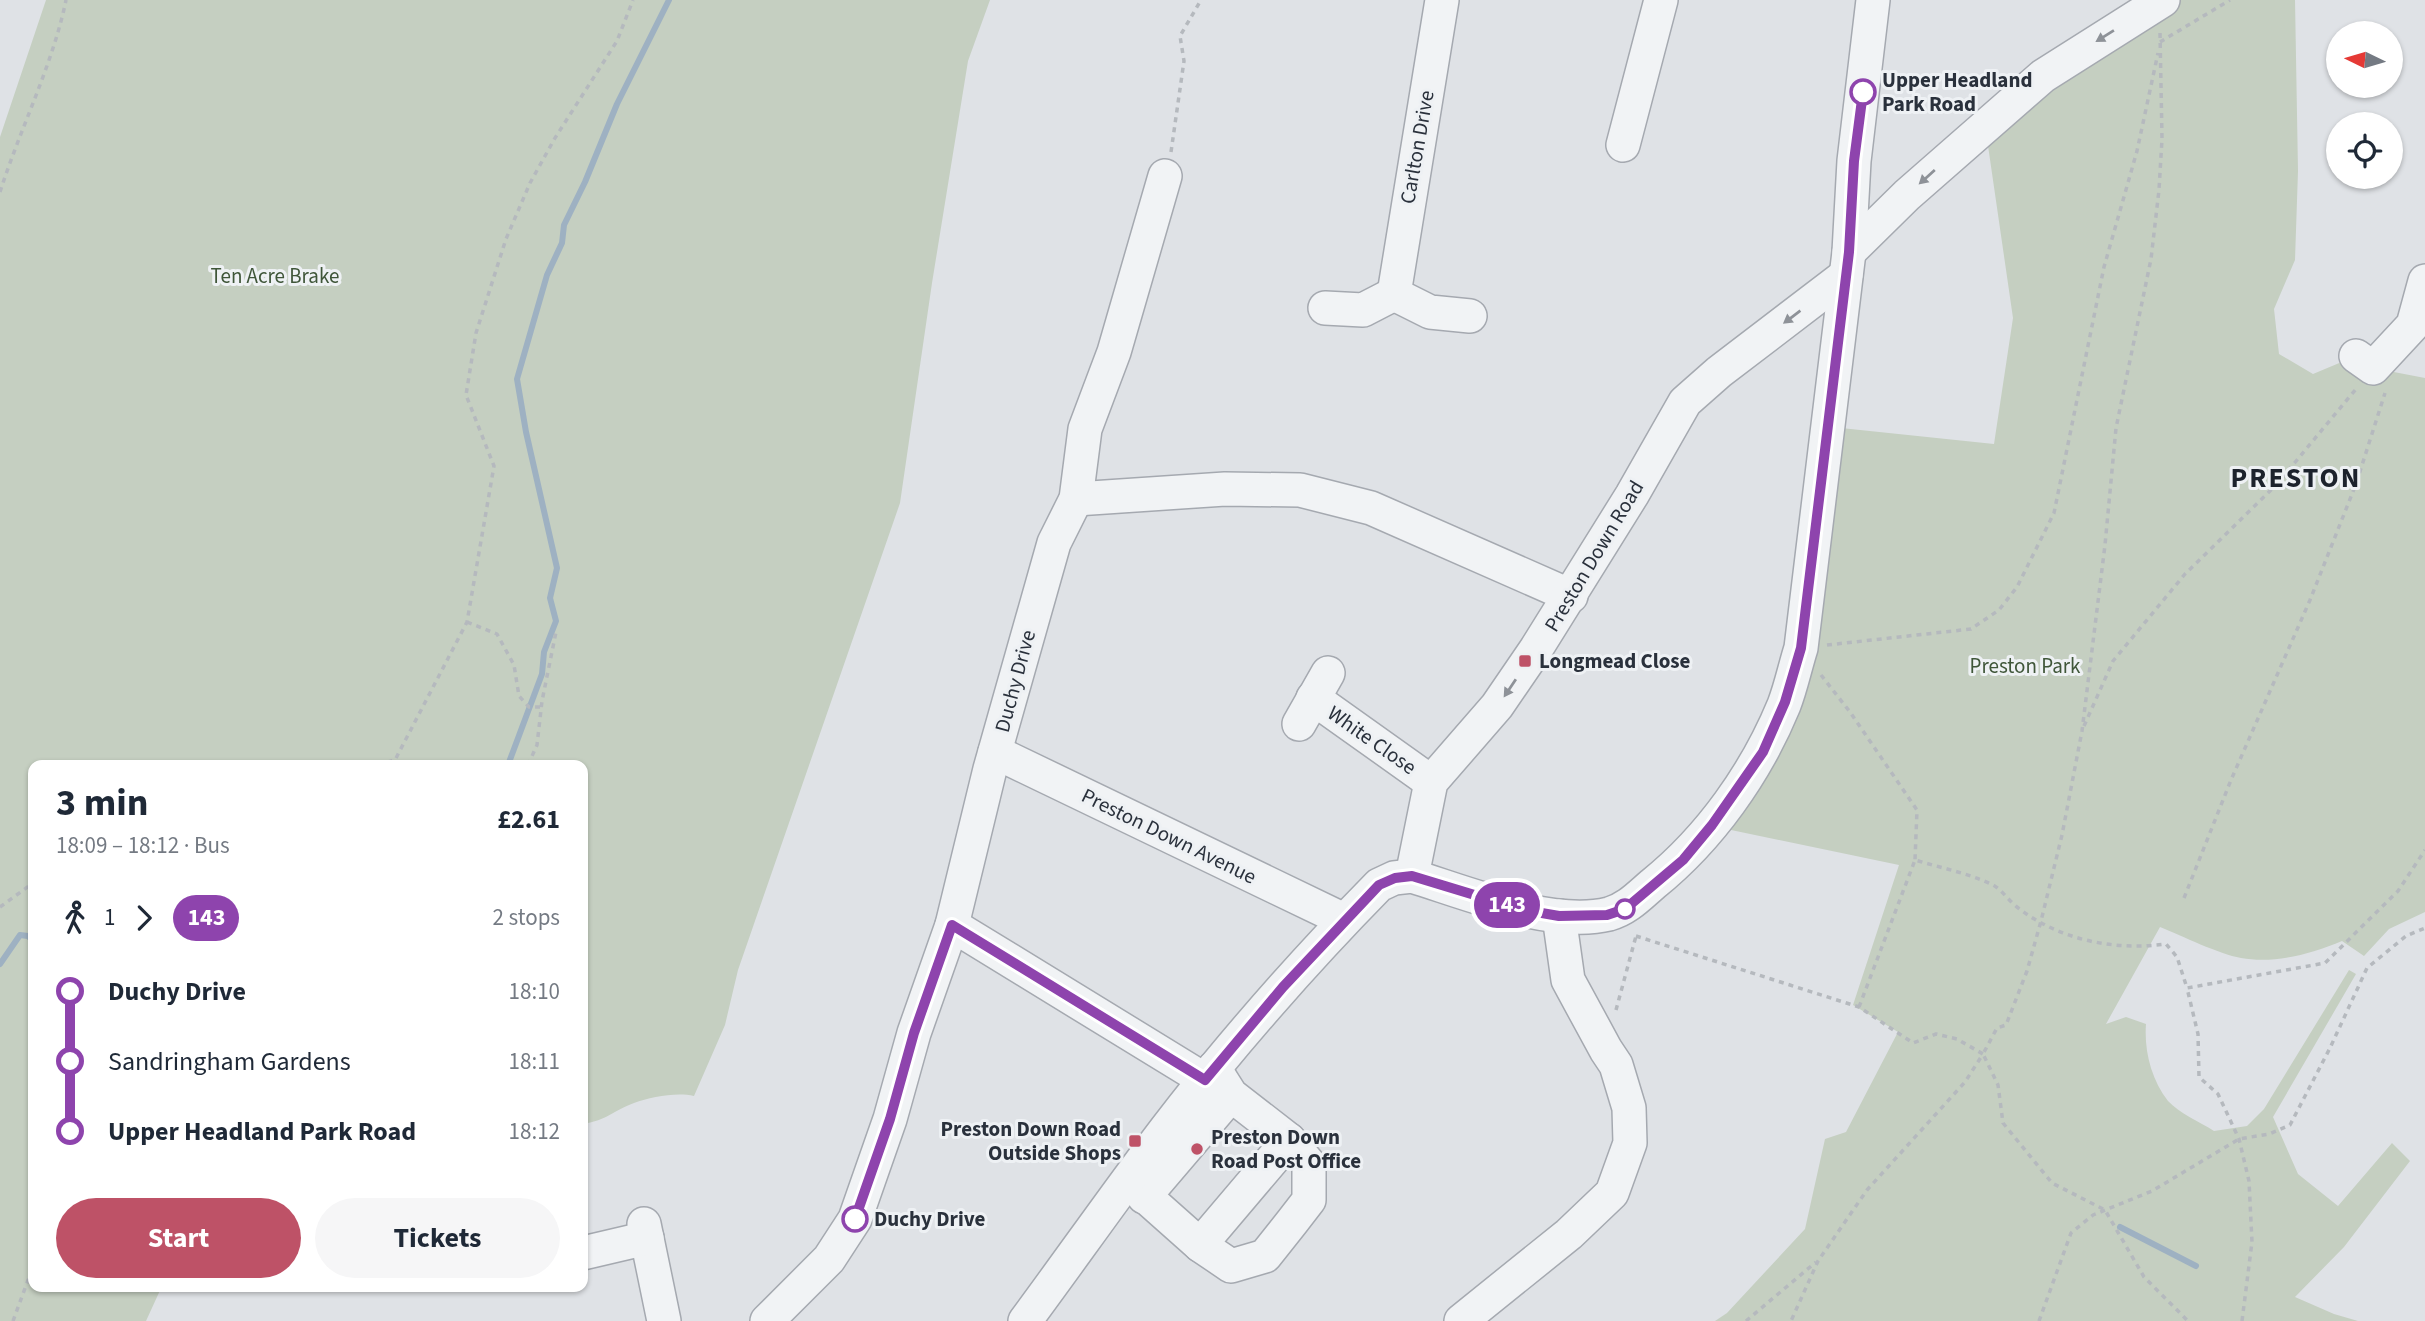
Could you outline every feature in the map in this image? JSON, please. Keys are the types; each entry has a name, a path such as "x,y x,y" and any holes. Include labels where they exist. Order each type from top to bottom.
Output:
{"street":[{"name":"Carlton Drive","path":"1394,294 1442,0"},
{"path":"1623,145 1661,0"},
{"path":"1025,1321 1136,1189 1344,920 1379,885 1395,878 1412,876 1524,910 1559,916 1607,915 1625,909 1683,860 1712,825 1763,752 1785,702 1801,648 1848,264 1854,161 1873,0"},
{"name":"Preston Down Road","path":"1412,876 1431,782 1497,706 1571,596 1685,402 1848,264 1907,195 2043,76 2156,1"},
{"name":"Duchy Drive","path":"767,1321 830,1259 855,1219 890,1119 914,1033 952,925 995,752 1054,544 1076,499 1085,429 1114,352 1165,176"},
{"path":"2372,359 2413,325 2425,281"},
{"path":"1325,308 1363,310 1394,294 1430,312 1470,316"},
{"path":"1076,499 1225,489 1300,490 1371,508 1571,596"},
{"name":"White Close","path":"1313,698 1431,782"},
{"name":"Preston Down Avenue","path":"995,752 1344,920"},
{"path":"1461,1321 1569,1234 1612,1192 1630,1143 1629,1108 1616,1065 1568,980 1559,916"},
{"path":"952,925 1217,1081 1289,1140 1309,1164 1309,1200 1265,1256 1231,1266 1200,1245 1136,1189"},
{"path":"1200,1245 1289,1140"},
{"path":"588,1251 645,1231 664,1321"}],"path":[{"path":"0,192 60,27 66,0"},
{"path":"395,760 467,622 494,467 466,395 477,333 506,239 530,183 555,138 617,41 633,0"},
{"path":"1165,176 1172,149 1184,61 1180,36 1201,0"},
{"path":"1801,648 1971,629 1999,610 2017,587 2054,513 2104,267 2137,151 2160,42 2230,0"},
{"path":"1791,1321 1818,1261 1867,1190 1965,1082 1997,1028 2006,1025 2017,1001 2041,921 2062,835 2082,731 2105,545 2116,428 2151,259 2162,139 2160,21 2156,1"},
{"path":"2082,731 2113,661 2185,574 2277,484 2372,359 2392,370 2356,485 2184,898"},
{"path":"467,622 497,634 514,665 519,696 529,707 541,707"},
{"path":"530,760 537,745 541,707 556,632"},
{"path":"1801,648 1850,712 1917,810 1915,860 1859,1007"},
{"path":"2188,988 2325,963 2398,891 2425,850"},
{"path":"1915,860 1974,877 1996,887 2017,907 2079,939 2138,948 2166,944 2177,957 2188,988 2198,1034 2199,1077 2218,1094 2239,1139 2249,1181 2252,1242 2242,1321"},
{"path":"0,907 28,887"},
{"path":"2039,1321 2071,1233 2093,1215 2152,1191 2239,1139 2269,1134 2290,1125 2367,968 2406,936 2425,928"},
{"path":"1606,1050 1636,936 1859,1007 1913,1043 1936,1034 1957,1039 1983,1054 1998,1085 2003,1124 2052,1183 2105,1210 2144,1277 2188,1321"},
{"path":"1746,1321 1818,1261"},
{"path":"13,1321 28,1280"}],"green space":[{"name":"Ten Acre Brake","path":"46,0 990,0 968,61 900,503 738,970 725,1025 694,1096 672,1095 648,1099 588,1123 588,760 28,760 28,1292 159,1292 146,1321 0,1321 0,137"},
{"name":"Preston Park","path":"2163,0 2295,0 2298,171 2295,260 2274,309 2279,354 2313,374 2356,356 2373,368 2425,378 2425,912 2389,929 2364,956 2342,941 2293,957 2254,960 2212,949 2160,927 2106,1024 2126,1017 2146,1024 2146,1044 2153,1074 2168,1101 2178,1109 2214,1131 2247,1126 2264,1109 2349,970 2356,974 2273,1117 2298,1174 2338,1206 2392,1143 2410,1161 2344,1247 2295,1297 2358,1321 1715,1321 1727,1313 1805,1229 1825,1139 1846,1132 1898,1032 1853,1005 1899,865 1712,826 1763,752 1841,428 1994,444 2013,318 1985,125"}],"waterway":[{"path":"510,760 542,674 544,652 556,621 550,598 557,568 526,432 517,379 547,275 562,243 564,225 617,104 669,0"},
{"path":"0,964 20,935 28,936"},
{"path":"2120,1227 2196,1266"}],"bus line":[{"name":"143","path":"855,1219 890,1119 914,1033 952,925 1205,1080 1283,987 1379,885 1395,878 1412,876 1524,910 1559,916 1607,915 1625,909 1683,860 1712,825 1763,752 1785,702 1801,648 1849,252 1854,161 1863,92"}],"place":[{"name":"Upper Headland Park Road","path":"1863,92"},
{"name":"Longmead Close","path":"1525,661"},
{"name":"Preston Down Road Outside Shops","path":"1135,1141"},
{"name":"Preston Down Road Post Office","path":"1197,1149"},
{"name":"Duchy Drive","path":"855,1219"}],"district":[{"name":"PRESTON","path":"2296,478"}]}
